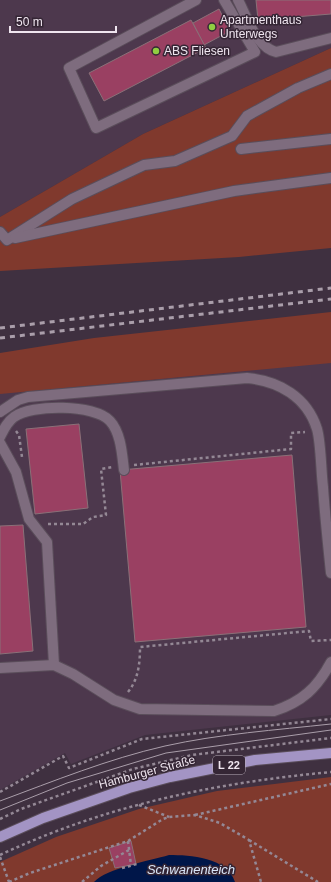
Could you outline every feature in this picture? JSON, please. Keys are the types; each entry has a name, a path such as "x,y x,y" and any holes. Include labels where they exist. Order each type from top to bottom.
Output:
{"main road":[{"name":"Hamburger Straße","path":"0,837 43,818 129,788 170,777 255,760 331,753"}],"lane":[{"path":"196,0 69,68 96,128 255,52 224,0"},
{"path":"238,0 262,44 270,50 276,52 331,38"},
{"path":"3,236 72,199 137,168 144,165 175,161 232,136 247,116 298,88 331,74"},
{"path":"241,149 331,139"},
{"path":"3,236 234,191 331,178"},
{"path":"0,412 18,400 28,397 247,378 263,379 279,385 296,396 303,404 318,431 331,573"},
{"path":"0,437 7,423 14,416 28,410 61,408 94,412 108,420 117,430 124,468"},
{"path":"0,443 16,472 29,519 47,542 54,665"},
{"path":"0,668 54,665 73,674 114,700 138,709 274,711 291,705 305,696 316,685 331,662"}],"path":[{"path":"44,522 50,525 83,524 93,517 106,515 101,469 124,468 291,449 291,433"},
{"path":"121,689 128,693 134,685 140,664 140,647 309,631 311,641 331,640"},
{"path":"0,792 63,756 69,768 142,739 331,719"},
{"path":"331,772 280,776 222,785 138,805 69,825 0,856 9,882 30,873 128,841 163,819 169,817 195,815 331,784"},
{"path":"138,805 169,817"},
{"path":"195,815 220,823 318,882"},
{"path":"249,840 261,882"},
{"path":"128,841 131,865"},
{"path":"82,882 101,866 129,850"},
{"path":"122,868 137,864"}],"shaded area":[{"path":"0,0 331,0 331,48 143,134 0,217"},
{"path":"331,48 331,248 239,257 0,271 0,217 143,134"},
{"path":"331,312 331,363 0,394 0,353 94,338"},
{"path":"331,353 331,715 145,735 71,764 65,753 0,790 0,388"},
{"path":"331,777 331,882 0,882 0,862 56,837 139,809 217,791"}],"water":[{"name":"Schwanenteich","path":"169,855 197,857 216,862 231,874 235,882 94,882 100,877 118,869"}],"building":[{"path":"256,0 331,0 331,14 258,20"},
{"name":"Apartmenthaus Unterwegs","path":"219,9 230,31 204,45 193,23"},
{"path":"191,20 206,48 104,101 89,73"},
{"path":"79,424 88,508 35,514 26,429"},
{"path":"292,455 306,627 135,642 120,470"},
{"path":"23,525 33,651 0,654 0,526"},
{"path":"131,841 136,864 115,868 109,848"}],"tram line":[{"path":"0,801 102,764 165,746 227,735 331,724"},
{"path":"0,810 67,783 166,753 331,730"}],"railway":[{"path":"0,328 331,288"},
{"path":"0,338 331,299"}],"place":[{"name":"Apartmenthaus Unterwegs","path":"212,27"},
{"name":"ABS Fliesen","path":"156,51"}]}
